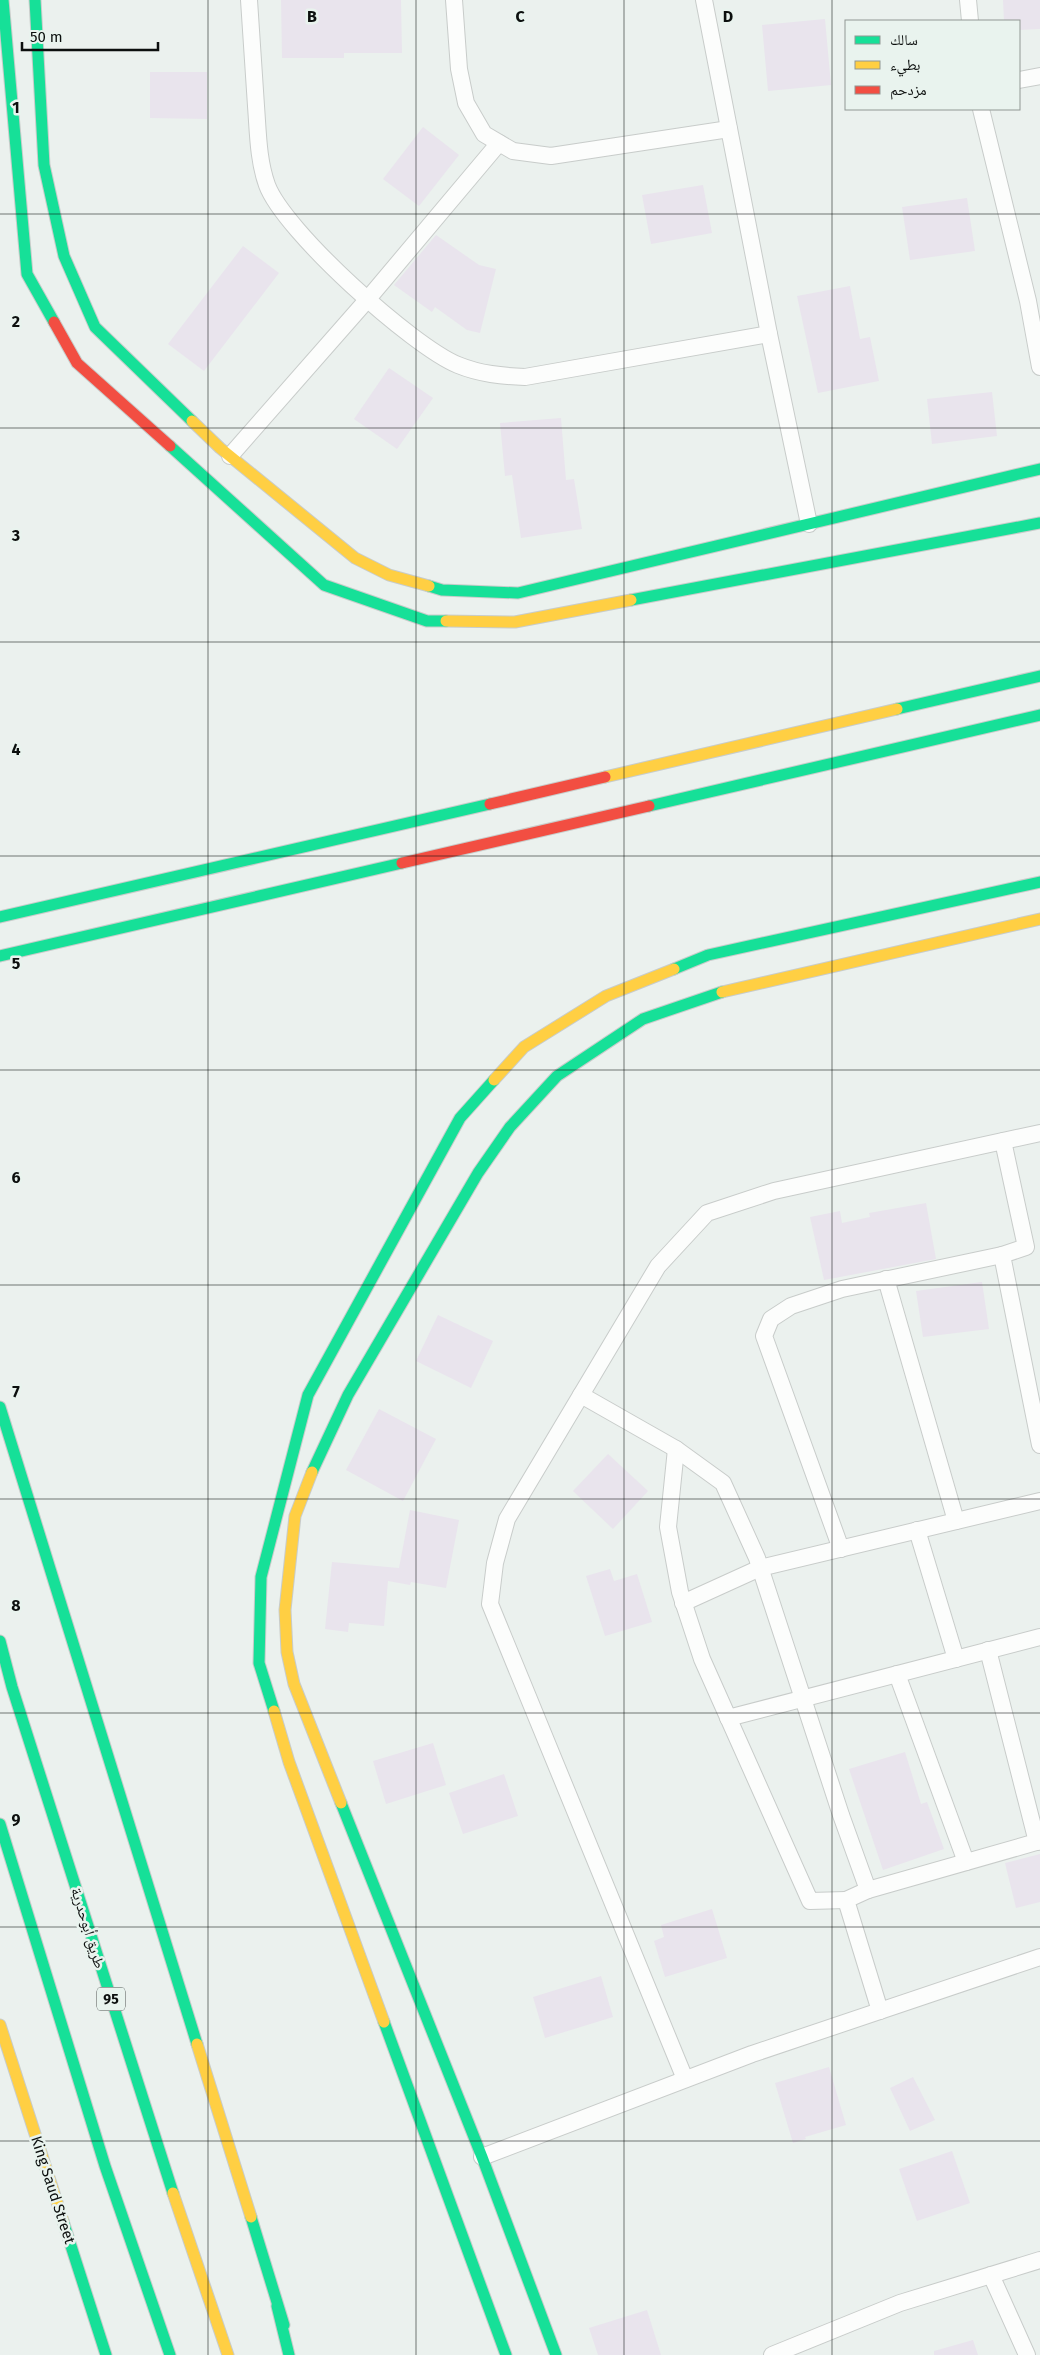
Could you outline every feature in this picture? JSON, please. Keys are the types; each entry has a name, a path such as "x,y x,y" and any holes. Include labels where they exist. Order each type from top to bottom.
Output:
{"main road":[{"path":"4,0 27,274 77,363 324,585 427,621 515,622 1040,523"},
{"path":"35,0 44,165 64,256 95,327 230,456 355,558 389,575 442,590 518,594 1040,469"},
{"path":"0,917 1040,676"},
{"path":"0,956 1040,715"},
{"path":"506,2355 289,1762 259,1663 261,1577 308,1395 414,1207 460,1118 524,1048 606,996 708,955 1040,882"},
{"path":"556,2355 482,2157 294,1684 287,1652 285,1610 295,1516 320,1451 348,1395 478,1173 510,1127 557,1076 614,1037 643,1020 713,994 1040,919"},
{"path":"0,1407 277,2306 289,2355"},
{"name":"طريق أبوحدرية","path":"0,1641 12,1687 159,2152 228,2355"},
{"path":"0,1824 105,2166 170,2355"},
{"name":"King Saud Street","path":"0,2025 106,2355"},
{"path":"277,2306 296,2355"}],"street":[{"path":"249,0 259,147 267,185 285,217 367,300 417,339 458,365 492,375 525,377 769,334"},
{"path":"454,0 459,69 466,103 484,134 514,151 550,156 729,129"},
{"path":"704,0 769,334 809,524"},
{"path":"968,0 970,20"},
{"path":"1020,80 1040,76"},
{"path":"981,110 1034,299 1040,367"},
{"path":"230,456 367,300 499,143"},
{"path":"685,2079 490,1604 495,1563 507,1519 658,1266 707,1213 774,1191 1040,1133"},
{"path":"841,1549 764,1336 771,1318 791,1306 842,1289 1002,1255 1033,1246 1003,1141"},
{"path":"1002,1255 1040,1445"},
{"path":"886,1280 956,1521"},
{"path":"581,1395 676,1449 723,1483 760,1568 868,1890"},
{"path":"676,1449 668,1527 683,1603 702,1659 810,1901 846,1900 868,1890 1038,1842 988,1650"},
{"path":"683,1603 760,1568 1040,1501"},
{"path":"917,1530 956,1659"},
{"path":"728,1718 1040,1637"},
{"path":"897,1674 966,1862"},
{"path":"846,1900 880,2011"},
{"path":"482,2157 752,2054 1040,1958"},
{"path":"775,2354 900,2304 1040,2260"},
{"path":"991,2275 1027,2355"}],"building":[{"path":"281,0 401,0 402,53 344,53 344,58 282,58"},
{"path":"1003,0 1040,0 1040,29 1020,30 1020,20 1004,20"},
{"path":"825,19 831,85 768,91 762,25"},
{"path":"150,72 207,72 207,119 150,118"},
{"path":"423,127 459,155 419,206 383,179"},
{"path":"703,185 712,233 651,244 642,195"},
{"path":"967,198 975,251 910,260 902,207"},
{"path":"436,235 479,265 496,269 480,333 467,330 435,307 432,312 394,285"},
{"path":"243,246 279,273 204,371 168,344"},
{"path":"850,286 860,339 870,337 879,381 818,393 797,296"},
{"path":"389,368 433,398 397,449 354,419"},
{"path":"992,392 997,436 932,444 927,399"},
{"path":"561,418 566,480 574,479 582,529 521,538 512,475 505,476 500,423"},
{"path":"926,1203 936,1259 824,1280 810,1217 840,1211 842,1223 870,1217 869,1213"},
{"path":"982,1282 989,1329 923,1337 916,1291"},
{"path":"438,1315 493,1341 471,1388 416,1361"},
{"path":"379,1409 436,1439 403,1501 346,1470"},
{"path":"608,1454 648,1491 613,1529 573,1491"},
{"path":"410,1510 459,1520 446,1588 411,1582 410,1585 388,1581 384,1626 349,1623 348,1632 325,1629 332,1562 399,1568"},
{"path":"610,1569 614,1581 637,1574 652,1622 605,1636 586,1576"},
{"path":"433,1743 446,1785 386,1804 373,1761"},
{"path":"905,1752 921,1804 927,1802 944,1849 883,1870 849,1769"},
{"path":"504,1774 518,1816 463,1834 449,1793"},
{"path":"1040,1854 1040,1902 1016,1908 1005,1863"},
{"path":"712,1909 727,1958 665,1977 654,1941 664,1937 661,1925"},
{"path":"601,1976 613,2017 545,2038 533,1997"},
{"path":"829,2067 846,2125 805,2137 806,2139 793,2143 775,2083"},
{"path":"913,2077 935,2120 910,2131 890,2088"},
{"path":"952,2151 970,2203 917,2221 899,2169"},
{"path":"647,2310 661,2355 598,2355 589,2328"},
{"path":"973,2340 978,2355 934,2355 934,2351"}],"traffic: fast":[{"path":"3,0 27,274 54,322"},
{"path":"35,0 44,165 64,256 95,327 192,421"},
{"path":"170,446 324,585 427,621 446,621"},
{"path":"429,586 442,590 518,593 1040,469"},
{"path":"631,600 1040,523"},
{"path":"897,709 1040,676"},
{"path":"649,806 1040,715"},
{"path":"0,917 490,804"},
{"path":"0,956 402,863"},
{"path":"674,969 708,955 1040,882"},
{"path":"312,1472 348,1395 478,1173 510,1127 557,1076 643,1019 722,992"},
{"path":"274,1711 259,1663 261,1577 308,1395 460,1118 494,1080"},
{"path":"0,1407 197,2044"},
{"path":"0,1641 12,1687 173,2193"},
{"path":"341,1803 482,2157 556,2355"},
{"path":"0,1824 105,2166 170,2355"},
{"path":"384,2022 506,2355"},
{"path":"251,2217 284,2325"},
{"path":"63,2221 106,2355"},
{"path":"277,2306 289,2355"}],"traffic: slow":[{"path":"192,421 220,448 355,558 389,575 429,586"},
{"path":"446,621 515,622 631,600"},
{"path":"605,777 897,709"},
{"path":"722,992 1040,919"},
{"path":"494,1080 524,1047 606,996 674,969"},
{"path":"312,1472 295,1516 285,1610 287,1652 294,1684 341,1803"},
{"path":"274,1711 289,1762 384,2022"},
{"path":"0,2025 63,2221"},
{"path":"197,2044 251,2217"},
{"path":"173,2193 228,2355"}],"traffic: jam":[{"path":"54,322 77,363 170,446"},
{"path":"490,804 605,777"},
{"path":"402,863 649,806"}]}
